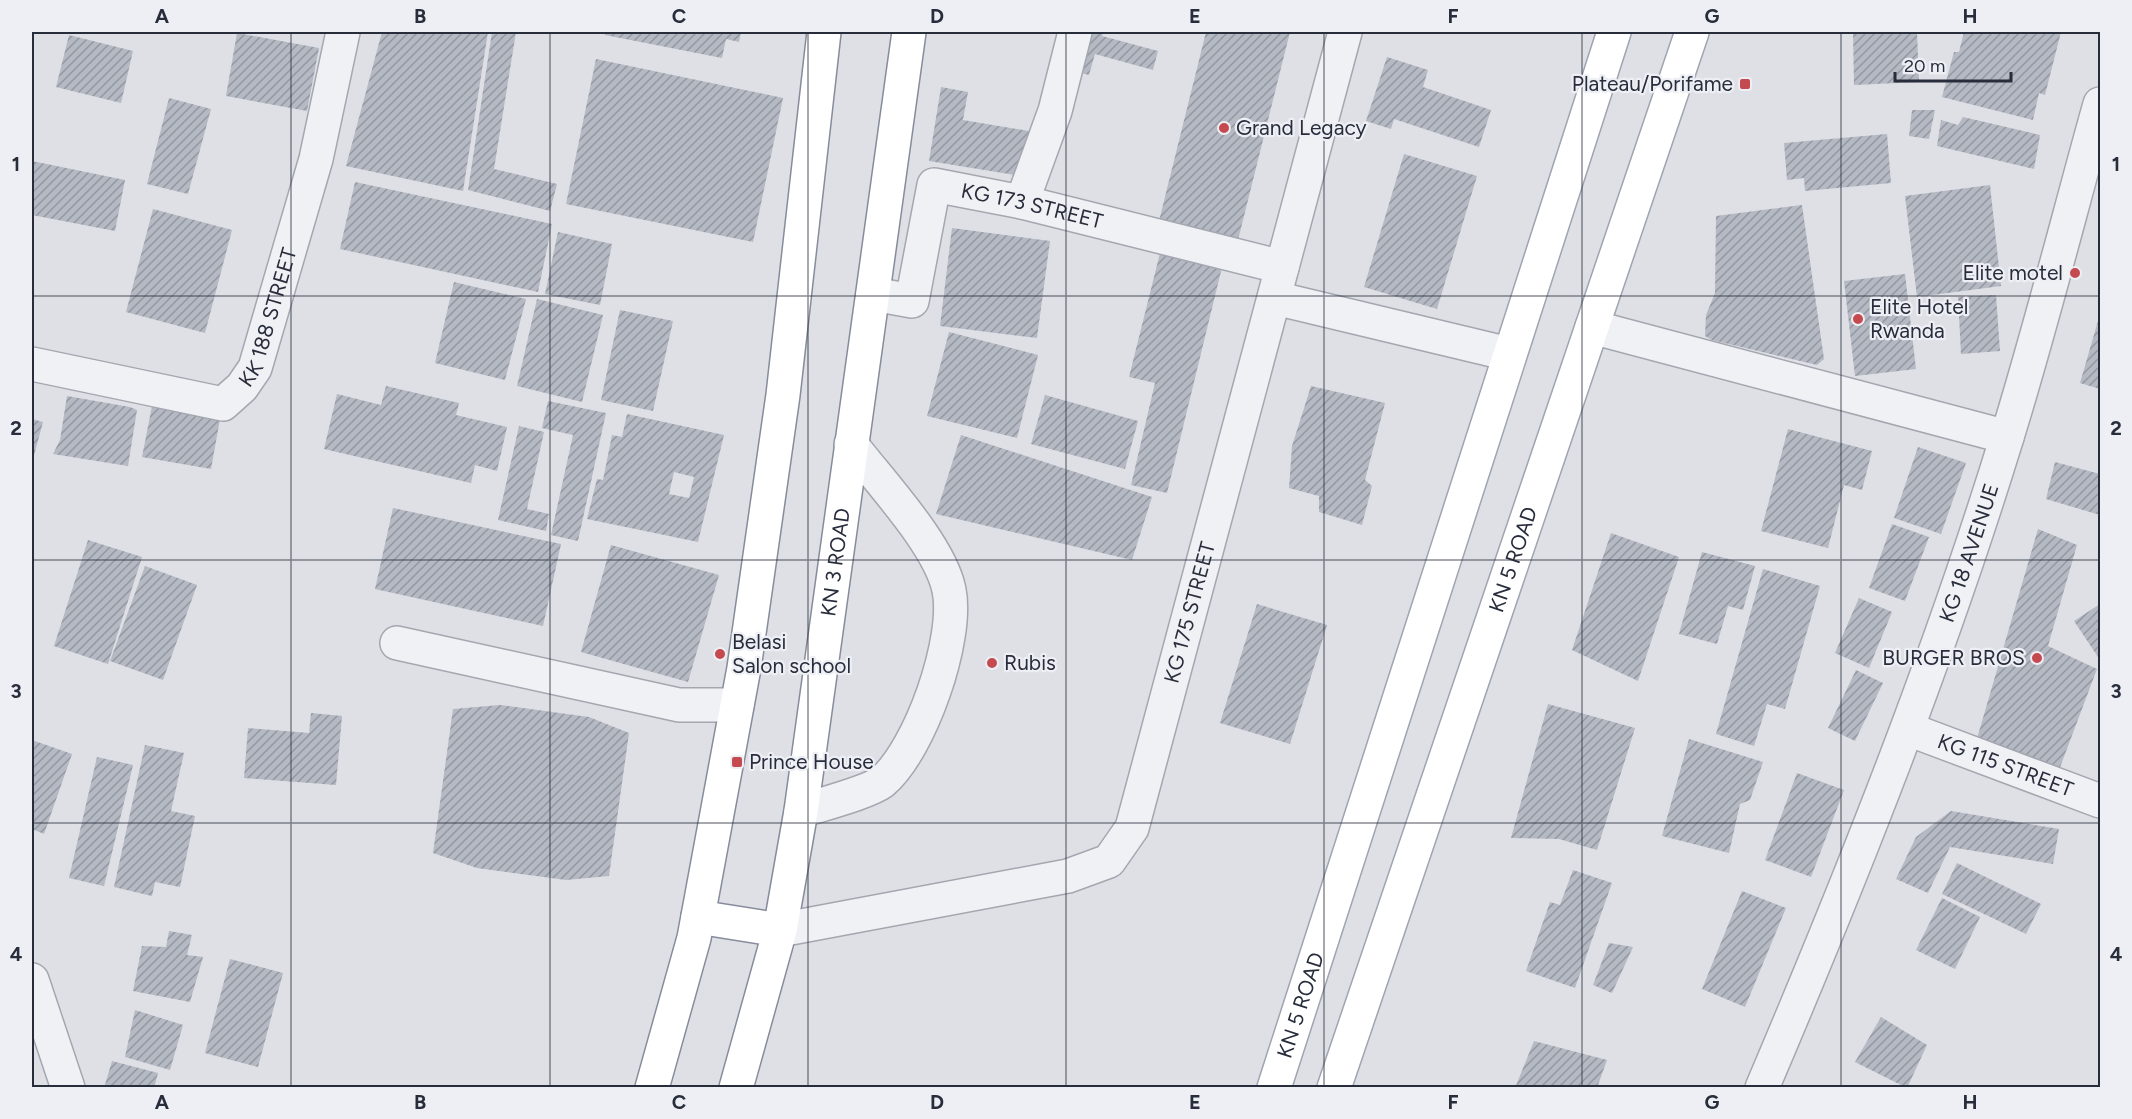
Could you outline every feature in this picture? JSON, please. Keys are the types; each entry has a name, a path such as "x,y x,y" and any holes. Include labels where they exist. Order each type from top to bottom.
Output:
{"main road":[{"path":"652,1088 698,917 737,705 783,395 824,32"},
{"name":"KN 3 ROAD","path":"736,1088 780,930 801,812 850,444 909,32"},
{"name":"KN 5 ROAD","path":"1274,1088 1614,32"},
{"name":"KN 5 ROAD","path":"1334,1088 1692,32"},
{"path":"698,917 780,930"}],"street":[{"name":"KK 188 STREET","path":"32,364 223,404 242,387 255,368 316,159 343,32"},
{"path":"1022,202 1055,111 1075,32"},
{"name":"KG 175 STREET","path":"780,930 1068,876 1109,861 1132,828 1345,32"},
{"name":"KG 18 AVENUE","path":"1762,1088 1823,945 1908,729 2007,437 2100,104"},
{"name":"KG 173 STREET","path":"873,294 912,301 934,185 1022,202 1509,354"},
{"path":"1592,327 2007,437"},
{"path":"801,812 880,783 907,754 938,680 951,619 949,589 933,551 850,444"},
{"path":"397,643 679,705 737,705"},
{"name":"KG 115 STREET","path":"1908,729 2100,801"},
{"path":"32,980 68,1088"}],"building":[{"path":"382,32 488,32 463,191 346,166"},
{"path":"492,32 516,32 494,169 557,184 550,211 468,190"},
{"path":"606,32 741,32 739,42 726,39 722,58 605,35"},
{"path":"1064,32 1103,32 1102,36 1158,51 1153,70 1095,54 1089,75 1055,66"},
{"name":"Grand Legacy","path":"1206,32 1290,32 1237,244 1158,225"},
{"path":"1853,32 1917,32 1919,82 1854,85"},
{"path":"1964,32 2061,32 2045,95 2039,93 2033,120 1942,97 1954,52 1959,52"},
{"path":"237,33 319,48 307,111 226,96"},
{"path":"69,35 133,51 121,103 56,87"},
{"path":"1387,57 1428,70 1423,87 1491,110 1479,147 1394,119 1391,129 1366,121"},
{"path":"596,59 783,98 753,242 566,204"},
{"path":"941,87 968,92 963,120 1029,131 1021,176 929,161"},
{"path":"169,98 211,109 188,194 147,184"},
{"path":"1912,110 1935,110 1929,139 1909,136"},
{"path":"1963,117 2040,135 2034,169 1937,146 1941,120 1958,125"},
{"path":"1887,134 1891,183 1805,191 1804,178 1787,180 1784,143"},
{"path":"1404,154 1477,176 1437,309 1364,287"},
{"path":"32,161 125,180 115,231 32,215"},
{"path":"355,182 552,224 538,292 340,249"},
{"path":"1990,185 2001,286 1917,297 1905,196"},
{"path":"1802,205 1824,359 1817,365 1712,340 1705,336 1706,315 1715,293 1716,216"},
{"path":"153,209 232,230 205,333 126,312"},
{"path":"952,228 1050,241 1037,338 940,326"},
{"path":"558,232 612,244 600,305 545,294"},
{"path":"1161,249 1223,263 1167,493 1131,485 1155,383 1129,377"},
{"path":"1905,274 1916,369 1855,376 1844,281"},
{"path":"454,282 526,299 505,380 435,363"},
{"path":"1996,295 2000,351 1961,354 1958,297"},
{"path":"537,299 603,315 582,402 517,386"},
{"path":"620,310 673,321 653,411 601,400"},
{"path":"2100,314 2100,389 2080,383"},
{"path":"949,332 1038,355 1017,438 927,416"},
{"path":"386,386 459,403 456,415 507,427 497,471 475,465 471,483 324,449 337,394 381,405"},
{"path":"1311,386 1385,403 1365,480 1372,486 1362,525 1319,512 1319,496 1289,488 1292,446"},
{"path":"1045,395 1138,421 1125,469 1031,444"},
{"path":"67,396 137,410 128,466 53,454 60,440"},
{"path":"154,396 222,408 211,469 142,457"},
{"path":"548,401 606,413 578,541 551,535 573,435 542,428"},
{"path":"627,414 724,435 698,542 587,519 597,479 603,480 612,435 622,437","holes":["674,472 694,477 689,498 669,494"]},
{"path":"32,419 43,422 32,463"},
{"path":"519,426 544,432 527,509 549,514 546,531 498,520"},
{"path":"1788,429 1872,451 1862,490 1844,485 1828,548 1761,531"},
{"path":"961,435 1152,497 1132,560 936,514"},
{"path":"1918,447 1966,463 1941,534 1894,518"},
{"path":"2055,462 2100,474 2100,515 2046,499"},
{"path":"393,508 561,544 543,626 375,589"},
{"path":"1892,524 1929,537 1905,601 1869,588"},
{"name":"BURGER BROS","path":"2038,529 2077,545 2048,646 2097,669 2059,770 1976,742"},
{"path":"1611,533 1679,557 1638,681 1572,650"},
{"path":"88,540 142,557 108,664 54,646"},
{"path":"611,545 719,575 688,682 581,652"},
{"path":"1702,552 1755,566 1743,610 1728,606 1717,644 1679,634"},
{"path":"145,566 197,585 163,680 110,661"},
{"path":"1763,569 1820,586 1785,709 1767,704 1754,746 1716,734"},
{"path":"1859,598 1892,612 1869,668 1835,653"},
{"path":"1257,604 1327,625 1290,744 1220,723"},
{"path":"2100,604 2100,660 2074,621"},
{"path":"1856,670 1883,683 1855,741 1828,728"},
{"path":"1548,704 1635,728 1597,850 1559,839 1511,838"},
{"path":"500,705 589,717 629,733 609,876 566,880 477,868 433,853 453,709"},
{"path":"311,713 342,716 336,785 244,778 248,728 309,733"},
{"path":"1689,739 1763,762 1750,800 1740,804 1729,853 1662,836"},
{"path":"32,740 72,754 44,834 32,829"},
{"path":"145,745 184,753 171,811 195,816 180,887 155,882 152,896 114,887"},
{"path":"97,757 133,765 104,886 69,878"},
{"path":"1797,773 1844,790 1811,877 1765,860"},
{"path":"1951,811 2059,829 2053,864 1950,847 1928,893 1896,879 1916,837"},
{"path":"1957,863 2041,904 2026,934 1942,894"},
{"path":"1573,870 1612,883 1575,988 1526,971 1550,902 1560,905"},
{"path":"1742,891 1786,908 1745,1007 1702,989"},
{"path":"1942,898 1980,917 1955,969 1916,950"},
{"path":"169,931 192,935 187,955 203,957 190,1002 133,991 142,946 166,947"},
{"path":"1609,943 1633,947 1612,993 1593,985"},
{"path":"230,959 283,973 258,1067 205,1053"},
{"path":"135,1010 183,1025 170,1070 125,1057"},
{"path":"1881,1017 1927,1045 1907,1088 1855,1062"},
{"path":"1534,1041 1607,1060 1597,1088 1515,1088"},
{"path":"112,1061 158,1073 154,1088 104,1088"}],"place":[{"name":"Plateau/Porifame","path":"1745,84"},
{"name":"Grand Legacy","path":"1224,128"},
{"name":"Elite motel","path":"2075,273"},
{"name":"Elite Hotel Rwanda","path":"1858,319"},
{"name":"Belasi Salon school","path":"720,654"},
{"name":"BURGER BROS","path":"2037,658"},
{"name":"Rubis","path":"992,663"},
{"name":"Prince House","path":"737,762"}]}
